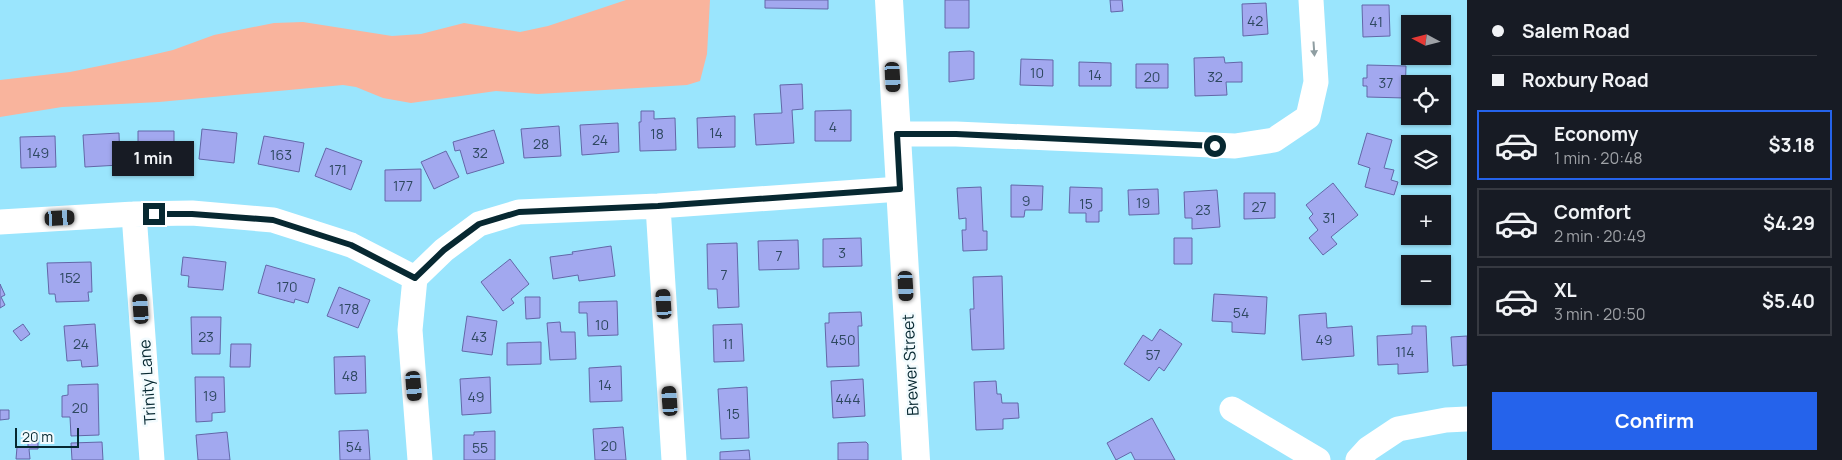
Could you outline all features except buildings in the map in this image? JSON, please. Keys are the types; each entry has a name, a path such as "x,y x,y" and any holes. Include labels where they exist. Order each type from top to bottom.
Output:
{"main road":[{"name":"Brewer Street","path":"889,0 916,460"}],"street":[{"path":"897,134 956,134 1235,146 1274,140 1308,117 1316,82 1310,0"},
{"path":"420,460 410,330 415,278 444,250 479,224 519,212 658,206 900,189"},
{"path":"658,206 674,460"},
{"path":"0,222 134,214 192,214 273,220 351,245 415,278"},
{"name":"Trinity Lane","path":"134,214 152,460"},
{"path":"1232,409 1318,460"},
{"path":"1358,460 1368,449 1398,429 1446,420 1467,419"}],"shaded area":[{"path":"626,0 710,0 707,54 700,81 687,85 538,94 496,91 411,103 383,98 356,87 343,85 159,102 62,107 0,117 0,80 70,72 143,57 173,50 214,35 274,23 303,22 392,36 421,34 464,23 520,32 548,26"}],"route":[{"path":"154,214 192,214 273,220 351,245 415,278 444,250 479,224 519,212 658,206 900,189 897,134 956,134 1215,146"}]}
